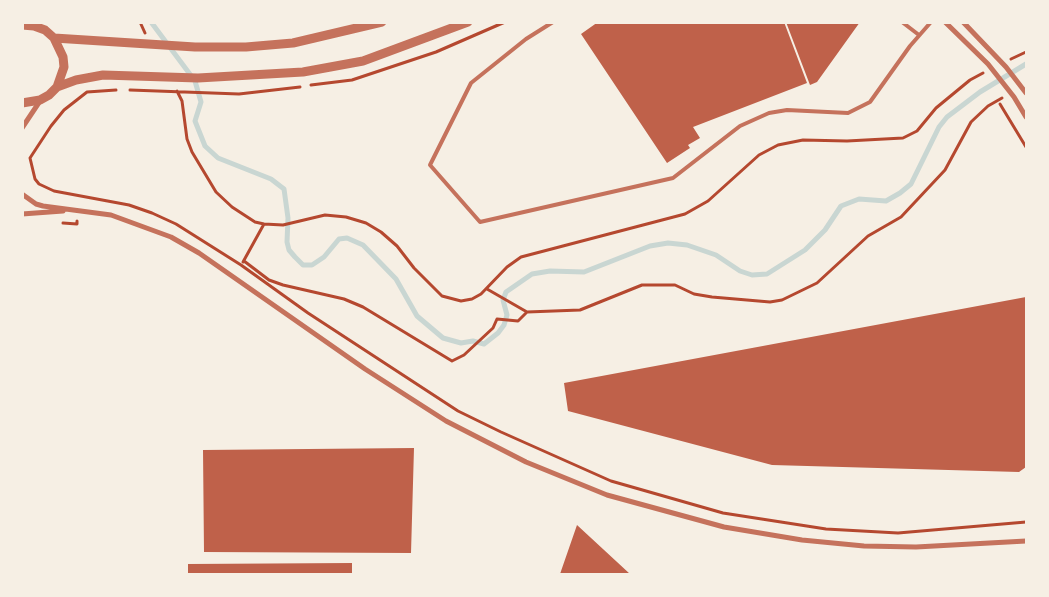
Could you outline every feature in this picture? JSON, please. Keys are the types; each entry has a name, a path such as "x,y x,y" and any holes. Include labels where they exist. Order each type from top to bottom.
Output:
{"street":[{"path":"22,24 34,26 54,38 129,41 195,47 293,43 382,22"},
{"path":"22,128 40,100 57,87 76,80 104,75 198,78 303,72 363,61 468,22"},
{"path":"945,22 988,64 1014,97 1026,117"},
{"path":"963,22 1026,92"},
{"path":"54,38 63,57 62,78 57,87"},
{"path":"22,103 40,100"},
{"path":"22,194 36,204 43,206 111,215 152,228 199,253 365,370 446,420 526,462 607,494 724,527 802,540 864,546 916,548 1026,541"},
{"path":"22,214 79,210"}],"lane":[{"path":"553,22 526,39 471,83 430,165 480,222 673,178 740,126 768,113 787,110 848,113 870,102 931,22"},
{"path":"902,22 919,36"}],"path":[{"path":"140,22 149,40"},
{"path":"1010,60 1026,52"},
{"path":"172,84 182,101 187,139 201,171 216,192 232,207 255,222 264,224 283,225 325,215 346,217 366,223 381,232 397,246 414,268 442,296 461,301 472,299 487,289 501,272 521,257 685,214 708,201 759,155 778,144 803,140 855,141 903,138 917,131 936,108 970,80 986,72"},
{"path":"239,94 146,92 121,89 87,92 64,110 30,158 35,179 46,188 54,191 108,200 152,213 176,224 269,280 344,299 363,306 452,362 464,355 493,328 497,319 518,321 527,312"},
{"path":"487,289 527,312 580,310 642,285 675,285 694,294 770,302 798,294 817,283 868,236 901,217 911,208 945,170 971,122 988,106 1004,97"},
{"path":"1000,104 1026,147"},
{"path":"232,276 242,263 264,224"},
{"path":"242,263 308,314 458,411 611,482 723,513 826,529 898,532 1026,522"}],"building":[{"path":"598,22 784,22 807,83 693,127 700,138 688,145 690,148 667,163 581,34"},
{"path":"786,22 860,22 817,82 810,85"},
{"path":"1026,297 1026,467 1019,472 772,465 568,411 564,383"},
{"path":"414,448 411,553 204,552 203,450"},
{"path":"577,525 630,574 560,574"},
{"path":"352,563 352,574 188,574 188,564"}],"waterway":[{"path":"151,22 195,81 201,102 195,121 205,146 218,158 271,179 284,189 288,218 287,242 289,250 295,257 303,265 312,265 324,257 339,239 347,238 363,245 396,279 417,316 443,338 461,343 473,341 484,344 498,333 504,325 507,315 503,300 506,292 532,274 550,271 584,272 650,246 668,243 687,245 716,255 740,271 752,275 767,274 805,250 825,230 841,206 859,199 886,201 900,193 911,184 939,127 947,117 980,92 1026,64"}]}
